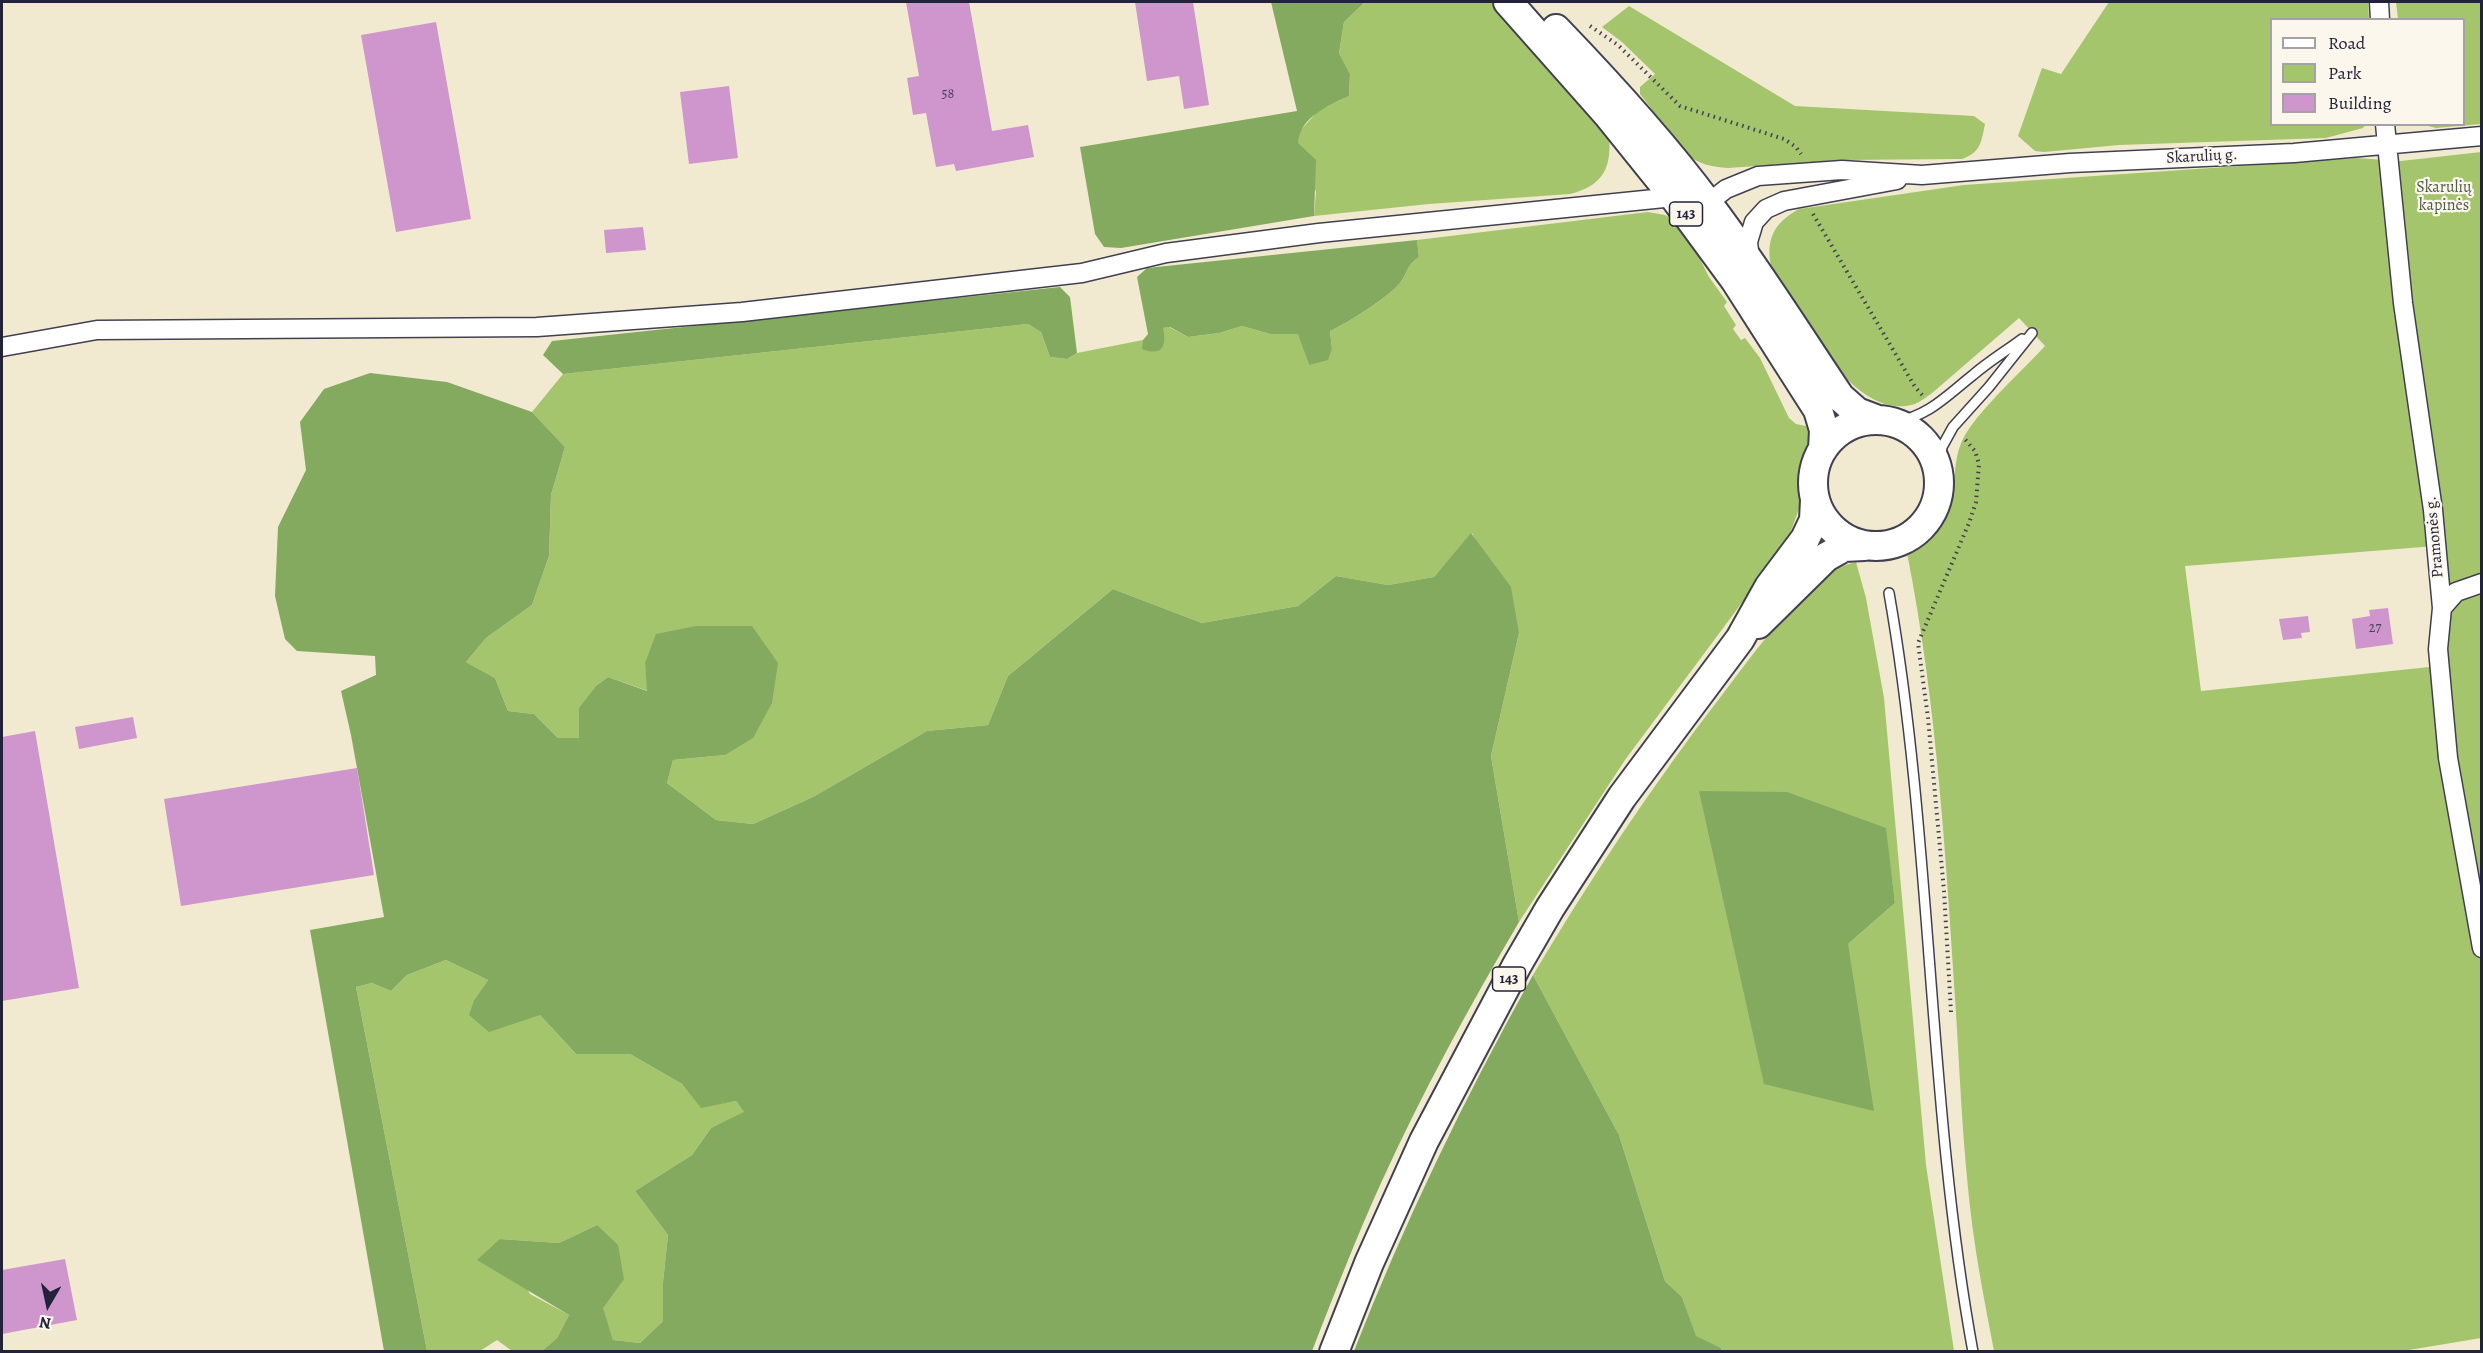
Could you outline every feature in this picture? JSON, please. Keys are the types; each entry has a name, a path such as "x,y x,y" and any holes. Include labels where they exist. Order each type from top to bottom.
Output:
{"main road":[{"name":"143","path":"1334,1352 1368,1263 1424,1141 1517,965 1622,797 1740,639 1769,587 1805,540 1814,520 1814,473 1823,449 1824,430 1818,410 1764,323 1674,197 1608,115 1508,2"},
{"name":"143","path":"1526,2 1552,24 1593,68 1708,203 1751,262 1840,398 1857,412 1910,430 1923,440 1933,454 1940,488 1936,505 1928,521 1915,534 1882,547 1844,547 1826,557 1786,598 1740,639"},
{"name":"143","path":"1823,449 1833,437 1847,427 1862,422 1886,422"},
{"name":"143","path":"1815,500 1822,516 1833,530 1847,540 1864,546"}],"street":[{"path":"2379,2 2380,18"},
{"name":"Pramonės g.","path":"2385,126 2403,303 2433,510 2442,608 2438,649 2448,758 2481,948"},
{"name":"Skarulių g.","path":"1751,262 1748,242 1754,222 1766,209 1784,201 1922,175 2070,163 2294,153 2481,136"},
{"name":"Skarulių g.","path":"1708,203 1726,189 1758,176 1842,170 1922,175"},
{"path":"2,347 97,330 537,327 742,312 1082,273 1166,253 1318,233 1674,197"},
{"path":"1704,238 1702,221 1708,203"},
{"path":"2442,608 2456,592 2481,583"}],"lane":[{"path":"1886,422 1916,418 1934,408 1974,373 2032,333 1989,387 1953,427 1942,447 1938,470"},
{"path":"1889,592 1915,780 1936,1059 1950,1200 1961,1290 1973,1352"}],"path":[{"path":"1589,26 1618,45 1680,106 1791,142 1800,153 1806,173"},
{"path":"1809,196 1815,220 1915,387 1934,408"},
{"path":"1951,1022 1944,891 1928,718 1918,644 1976,502 1977,457 1971,446 1953,427"}],"green space":[{"path":"1271,2 1365,2 1344,22 1339,53 1350,74 1349,96 1309,119 1300,134 1298,143 1316,160 1314,216 1121,248 1104,247 1095,234 1080,147 1297,111"},
{"path":"1365,2 1491,2 1538,51 1609,136 1609,158 1603,174 1590,186 1570,194 1429,204 1314,216 1316,192 1297,143 1298,133 1318,111 1349,96 1350,74 1339,53 1344,22"},
{"path":"2109,2 2368,2 2369,18 2270,18 2270,126 2364,126 2326,138 2119,145 2035,151 2018,136 2042,68 2061,74"},
{"path":"2396,2 2481,2 2481,124 2465,125 2465,18 2398,18"},
{"path":"1629,6 1795,106 1974,116 1985,124 1981,142 1977,150 1962,159 1842,160 1728,168 1701,163 1686,154 1640,94 1640,87 1655,74 1622,42 1602,27"},
{"path":"2428,126 2458,126 2436,128"},
{"name":"Skarulių kapinės","path":"2481,152 2481,1338 2397,1352 1994,1351 1977,1258 1969,1197 1939,782 1926,667 1907,553 1931,536 1947,512 1957,456 1961,442 1972,424 1991,401 2045,346 2019,318 1931,394 1915,404 1892,406 1870,397 1850,382 1830,360 1772,271 1770,242 1782,221 1799,209 1964,185 2356,158 2401,161","holes":["2435,546 2439,666 2201,691 2185,566"]},
{"path":"1648,212 1665,215 1679,223 1687,233 1709,277 1727,302 1724,306 1736,325 1733,329 1741,340 1745,338 1760,358 1789,418 1796,424 1806,426 1808,443 1801,473 1800,506 1787,542 1625,760 1519,922 1491,756 1519,633 1472,533 1434,577 1388,585 1336,576 1298,606 1202,623 1113,589 1008,676 988,725 927,731 813,797 753,824 716,820 667,783 673,760 725,755 645,663 648,691 608,677 597,685 579,738 558,738 534,714 508,711 495,678 466,662 486,638 532,605 549,556 551,495 565,447 532,412 563,374 1028,324 1041,332 1050,357 1067,359 1077,353 1143,340 1143,349 1163,328 1169,327 1188,337 1219,333 1242,326 1270,334 1299,334 1309,365 1332,349 1330,331 1395,289 1409,266 1419,257 1417,240"},
{"path":"1417,240 1419,257 1411,264 1395,289 1330,331 1332,349 1328,360 1309,365 1298,334 1270,334 1242,326 1219,333 1188,337 1170,327 1163,328 1162,348 1155,351 1142,349 1143,340 1148,334 1137,277 1147,268"},
{"path":"1060,287 1070,297 1077,353 1067,359 1050,357 1041,332 1028,324 563,374 543,355 552,341"},
{"path":"370,373 447,382 532,412 565,447 551,495 549,556 532,605 486,638 466,662 495,678 508,711 534,714 558,738 579,738 579,708 597,685 608,677 647,691 645,663 656,634 696,626 752,626 778,663 772,703 753,738 725,755 673,760 667,783 716,820 753,824 813,797 927,731 988,725 1008,676 1113,589 1202,623 1298,606 1336,576 1388,585 1434,577 1471,533 1511,587 1519,633 1491,756 1519,922 1447,1051 1397,1149 1345,1267 1312,1351 542,1351 557,1338 569,1315 477,1260 500,1239 559,1243 597,1225 618,1245 624,1279 603,1308 613,1340 640,1343 663,1321 663,1282 668,1235 635,1191 692,1155 711,1128 744,1112 736,1101 701,1108 682,1084 630,1054 576,1054 540,1015 489,1032 469,1015 474,1000 488,980 446,960 407,975 391,991 372,983 356,987 427,1351 384,1351 310,930 384,917 341,691 376,675 375,656 297,651 285,639 275,596 278,527 306,470 300,422 324,389"},
{"path":"1856,562 1866,598 1884,698 1926,1165 1954,1351 1722,1351 1721,1348 1696,1337 1682,1297 1665,1281 1619,1135 1533,975 1600,867 1647,797 1757,649 1782,618 1823,577","holes":["1885,828 1895,903 1848,944"]},
{"path":"1699,791 1787,792 1886,828 1895,903 1848,944 1874,1111 1764,1084"},
{"path":"446,960 488,980 474,1000 540,1015 576,1054 630,1054 682,1084 701,1107 736,1101 745,1113 711,1128 692,1155 635,1191 668,1235 663,1282 663,1321 640,1343 613,1340 602,1308 597,1225 559,1243 500,1239 530,1294 569,1315 557,1338 542,1351 512,1351 497,1340 480,1351 427,1351 356,987 372,983 391,991 407,975"},
{"path":"1533,975 1619,1135 1665,1281 1682,1297 1696,1336 1721,1348 1722,1351 1354,1351 1437,1160"}],"building":[{"path":"906,2 969,2 992,131 1028,125 1034,157 956,171 954,164 936,167 926,113 913,115 907,78 919,76"},
{"path":"1135,2 1193,2 1209,105 1184,109 1179,76 1147,81"},
{"path":"436,22 471,219 396,232 361,35"},
{"path":"729,86 738,158 689,164 680,92"},
{"path":"643,227 646,250 606,253 604,230"},
{"path":"2388,608 2393,644 2356,649 2352,619 2370,616 2369,610"},
{"path":"2308,616 2310,632 2301,633 2302,638 2283,640 2279,619"},
{"path":"133,717 137,738 79,749 75,727"},
{"path":"35,731 79,988 2,1001 2,737"},
{"path":"357,768 374,875 181,906 164,799"},
{"path":"65,1259 77,1320 2,1334 2,1270"}]}
